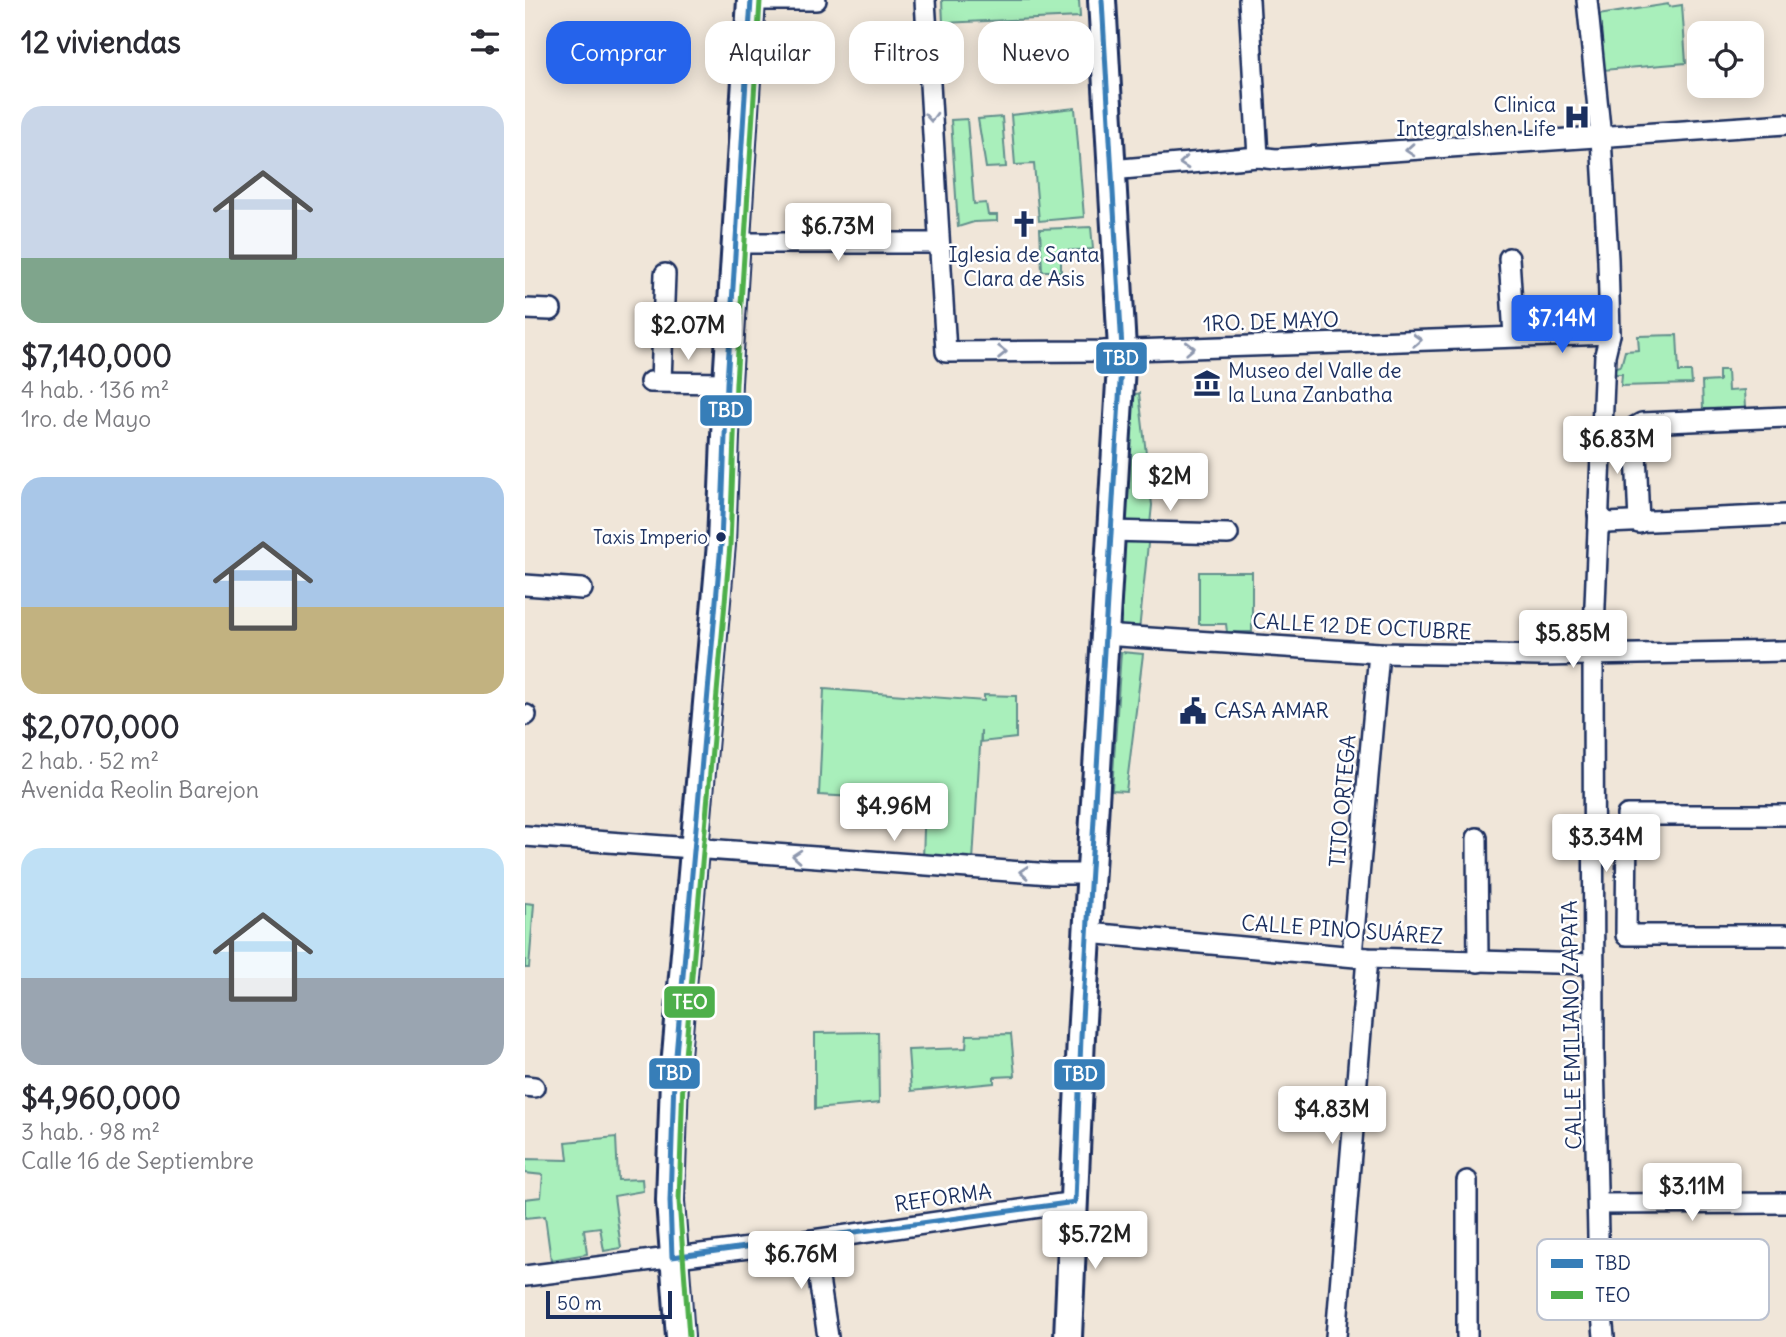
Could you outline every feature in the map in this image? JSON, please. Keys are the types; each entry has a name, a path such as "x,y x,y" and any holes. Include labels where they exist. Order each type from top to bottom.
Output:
{"main road":[{"path":"680,1337 670,1201 674,1078 721,544 727,383 751,0"},
{"path":"1068,1337 1103,635 1122,349 1102,0"}],"street":[{"path":"758,0 816,0"},
{"path":"737,243 939,243 925,0"},
{"path":"1249,0 1258,157"},
{"name":"CALLE EMILIANO ZAPATA","path":"1587,0 1601,138 1610,334 1605,355 1593,655 1593,964 1598,1239"},
{"path":"1111,170 1258,157 1276,159 1786,124"},
{"name":"1RO. DE MAYO","path":"939,243 944,349 950,353 1610,334"},
{"path":"1509,258 1514,336"},
{"path":"665,274 655,382 727,383"},
{"path":"525,309 551,310"},
{"path":"1639,523 1635,428 1642,423 1786,417"},
{"path":"1598,514 1607,523 1786,515"},
{"path":"1110,531 1228,534"},
{"path":"525,585 582,589"},
{"name":"CALLE 12 DE OCTUBRE","path":"1103,635 1379,653 1593,655 1786,651"},
{"name":"TITO ORTEGA","path":"1336,1337 1379,653"},
{"path":"1786,815 1627,815 1626,874 1626,934 1786,935"},
{"path":"525,836 1092,874"},
{"path":"1477,838 1478,962"},
{"path":"1593,875 1626,874"},
{"name":"CALLE PINO SUÁREZ","path":"1088,933 1359,956 1593,964"},
{"path":"1467,1181 1467,1337"},
{"name":"REFORMA","path":"525,1276 813,1240 1075,1202"},
{"path":"1598,1204 1786,1203"},
{"path":"813,1240 828,1337"}],"green space":[{"path":"942,0 1079,0 1080,17 943,21"},
{"path":"1668,4 1669,7 1682,5 1686,63 1603,70 1598,15"},
{"path":"1075,108 1084,217 1039,221 1034,164 1015,165 1011,115"},
{"path":"1002,117 1006,167 986,168 978,119"},
{"path":"967,119 974,204 986,203 988,215 997,215 997,221 974,222 958,227 951,120"},
{"path":"1091,227 1093,249 1061,251 1061,271 1042,271 1040,229"},
{"path":"1677,335 1679,372 1691,372 1692,384 1621,386 1622,374 1614,374 1614,367 1621,366 1625,351 1639,350 1638,336"},
{"path":"1719,370 1727,370 1728,391 1744,390 1745,408 1703,409 1702,382 1719,381"},
{"path":"1139,393 1152,505 1138,641 1110,640 1129,396"},
{"path":"1199,572 1252,572 1252,632 1227,632 1226,624 1199,624"},
{"path":"1121,652 1143,654 1126,791 1112,790"},
{"path":"824,689 984,701 984,695 1016,696 1016,738 981,742 981,730 973,861 923,859 925,801 819,795"},
{"path":"525,903 534,904 529,968 525,968"},
{"path":"878,1032 879,1103 815,1109 815,1033"},
{"path":"1011,1034 1015,1076 994,1077 994,1083 911,1091 908,1050 966,1048 967,1035"},
{"path":"616,1137 618,1180 642,1179 643,1191 614,1196 621,1248 604,1251 600,1227 584,1229 587,1254 551,1260 545,1216 525,1218 525,1199 541,1197 543,1175 525,1173 525,1159 568,1160 566,1142"}],"transit line":[{"name":"TBD","path":"751,0 727,383 721,544 674,1078 670,1201 672,1257 1075,1202 1081,1037 1122,349 1102,0"},
{"name":"TEO","path":"689,1336 679,1201 683,1079 730,545 736,383 760,1"}],"place":[{"name":"Clinica Integralshen Life","path":"1577,117"},
{"name":"Iglesia de Santa Clara de Asis","path":"1024,224"},
{"name":"Museo del Valle de la Luna Zanbatha","path":"1207,383"},
{"name":"Taxis Imperio","path":"721,537"},
{"name":"CASA AMAR","path":"1193,711"}]}
